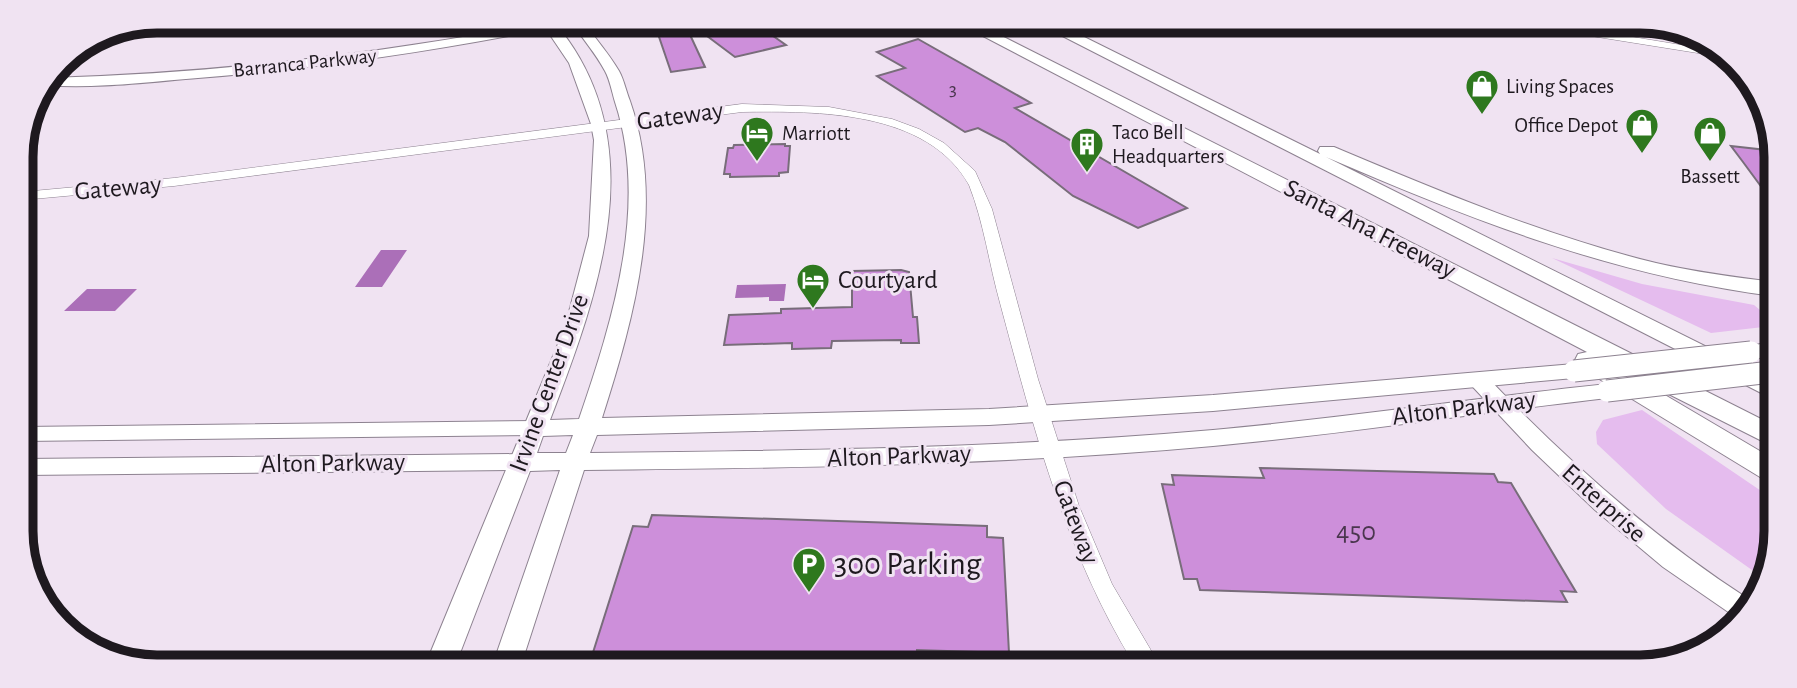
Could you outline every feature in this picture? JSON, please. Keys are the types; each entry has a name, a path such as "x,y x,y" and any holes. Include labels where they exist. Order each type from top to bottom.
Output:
{"highway":[{"name":"Santa Ana Freeway","path":"985,33 1764,432"},
{"name":"Santa Ana Freeway","path":"1065,33 1764,386"},
{"path":"1117,58 1233,111 1466,210 1546,239 1656,270 1764,288"},
{"path":"1340,174 1764,369"},
{"path":"1493,292 1546,335 1764,466"}],"main road":[{"name":"Barranca Parkway","path":"69,71 176,67 285,58 461,33"},
{"name":"Barranca Parkway","path":"59,81 184,76 282,67 391,54 504,33"},
{"name":"Irvine Center Drive","path":"444,655 575,327 598,236 602,140 580,70 558,33"},
{"name":"Irvine Center Drive","path":"510,655 615,342 636,249 636,190 631,122 608,60 586,33"},
{"name":"Alton Parkway","path":"33,434 873,422 1039,414 1213,404 1479,381 1762,350"},
{"name":"Alton Parkway","path":"33,467 840,458 1050,450 1242,435 1764,374"},
{"name":"Enterprise","path":"1479,381 1524,431 1636,533 1738,606"}],"street":[{"path":"1589,33 1707,53"},
{"path":"1629,33 1685,43"},
{"name":"Gateway","path":"34,195 174,182 742,108 822,109 890,124 917,134 955,158 971,176 983,206 1039,414 1085,555 1142,654"}],"shaded area":[{"path":"381,250 407,250 382,287 355,287"},
{"path":"1552,258 1642,284 1754,305 1764,313 1764,327 1711,333"},
{"path":"786,284 784,301 769,301 769,297 735,298 737,285"},
{"path":"87,289 137,289 115,311 64,311"},
{"path":"1642,410 1764,493 1763,547 1756,573 1666,509 1597,444 1596,432 1603,420"}],"building":[{"path":"658,33 689,33 705,67 671,72"},
{"path":"703,33 769,33 786,45 735,57"},
{"path":"918,39 1031,103 1015,108 1187,208 1138,228 1073,196 1005,142 978,128 965,132 877,76 905,68 877,52"},
{"name":"Marriott","path":"734,145 790,146 788,172 779,173 779,176 730,177 730,174 724,174 728,148 733,148"},
{"path":"1731,146 1764,150 1764,190"},
{"name":"Courtyard","path":"852,271 909,272 913,317 917,317 919,343 901,343 901,340 832,341 831,348 792,349 792,343 724,345 729,315 781,313 781,309 852,307"},
{"path":"1260,468 1494,474 1498,482 1511,483 1576,592 1561,591 1567,602 1200,590 1197,579 1184,579 1162,484 1174,485 1172,475 1264,478"},
{"name":"300 Parking","path":"652,515 987,526 987,537 1003,538 1009,653 917,650 917,654 592,655 633,526 648,527"}],"place":[{"name":"Living Spaces","path":"1482,116"},
{"name":"Office Depot","path":"1642,155"},
{"name":"Marriott","path":"757,163"},
{"name":"Bassett","path":"1710,163"},
{"name":"Taco Bell Headquarters","path":"1087,174"},
{"name":"Courtyard","path":"813,310"},
{"name":"300 Parking","path":"809,594"}]}
